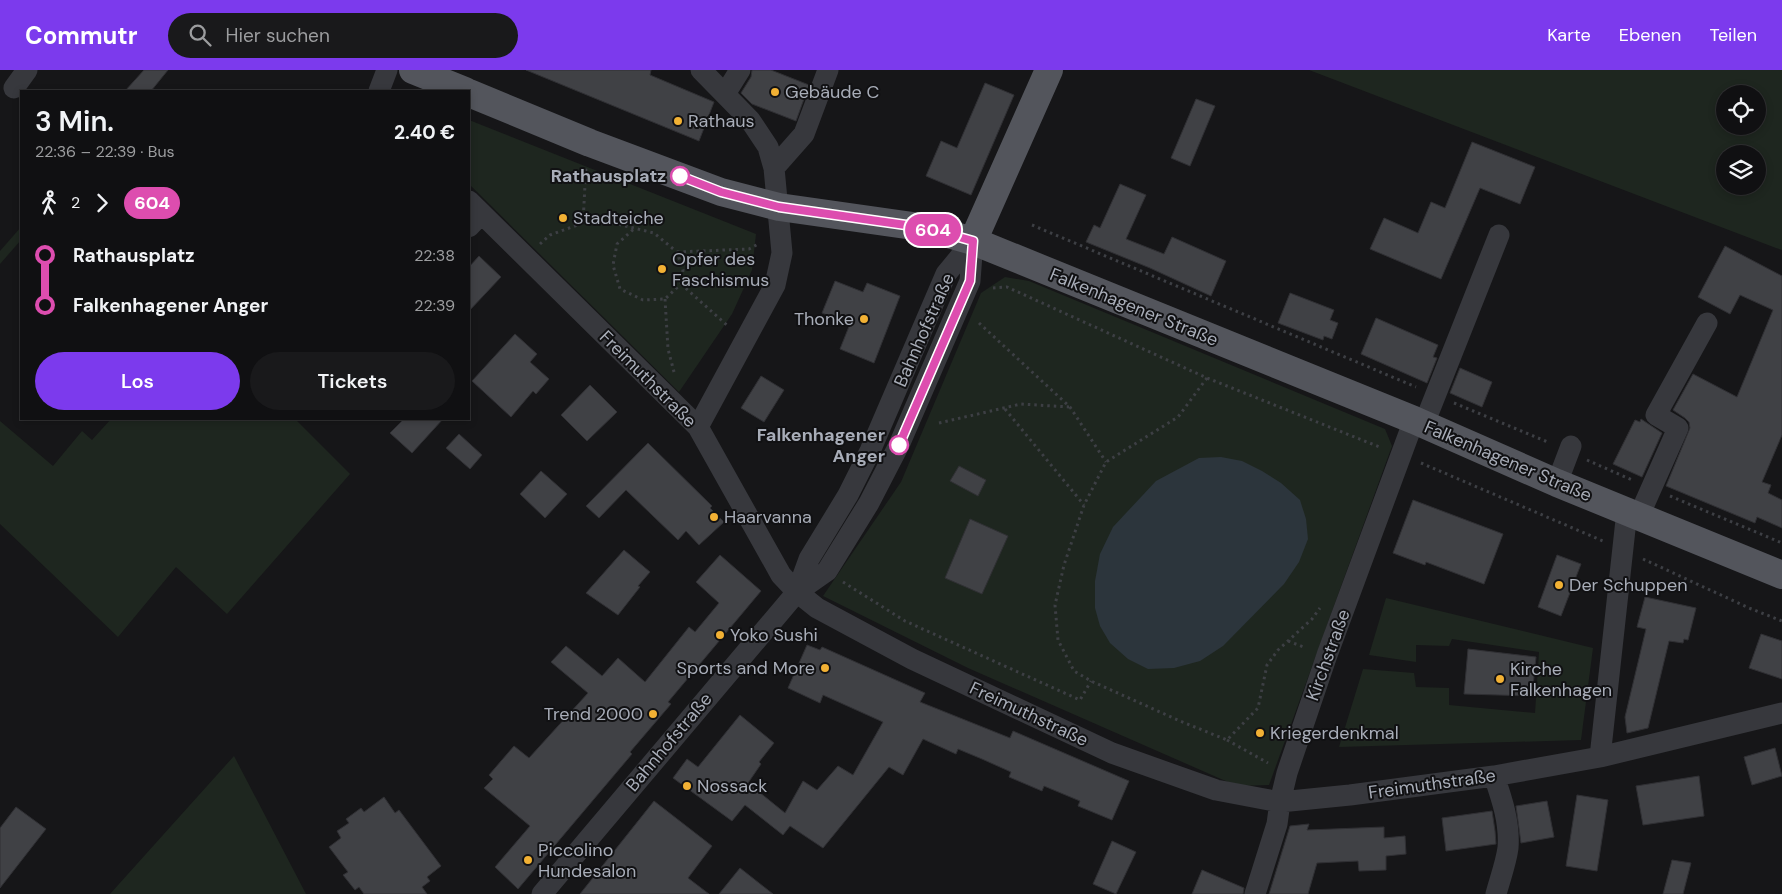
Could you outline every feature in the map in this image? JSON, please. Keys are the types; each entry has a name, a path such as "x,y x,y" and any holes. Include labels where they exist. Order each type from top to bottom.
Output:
{"main road":[{"path":"413,70 462,90"},
{"path":"973,241 1048,70"},
{"name":"Falkenhagener Straße","path":"470,93 590,143 721,192 780,219 927,228 973,241 1419,422 1557,482 1782,575"}],"street":[{"path":"14,88 27,70"},
{"path":"379,90 387,70"},
{"path":"698,427 775,285 782,253 774,168 768,147 750,120 700,70"},
{"path":"724,94 740,70"},
{"path":"774,168 804,134 828,70"},
{"name":"Freimuthstraße","path":"473,214 525,257 698,427 781,575 797,592 817,608 912,659 1112,753 1216,790 1280,802 1494,776 1600,758 1782,713"},
{"name":"Kirchstraße","path":"1255,894 1277,824 1287,773 1326,655 1419,422 1435,395 1499,235"},
{"name":"Bahnhofstraße","path":"542,894 797,592 827,571 868,503 899,445 970,281 973,241"},
{"path":"1600,758 1633,514 1651,488 1678,428 1656,415 1707,324"},
{"path":"1557,482 1570,448"},
{"path":"1494,776 1504,807 1508,838 1507,850 1496,894"}],"path":[{"path":"583,223 586,161"},
{"path":"677,252 749,249 780,219"},
{"path":"525,257 550,235 583,223 613,223 635,228 654,233 677,252 683,270 681,284 664,299 643,300 620,288 613,265 617,244 635,228"},
{"path":"1032,225 1435,395 1570,448 1651,488 1782,544"},
{"path":"681,284 745,340"},
{"path":"664,299 668,349 676,380"},
{"path":"979,323 1070,407 1106,462"},
{"path":"1208,378 1178,418 1106,462 1084,505 1064,565 1055,605 1058,640 1074,670 1091,681 1227,740 1287,773"},
{"path":"939,423 1021,404 1070,407"},
{"path":"1005,409 1084,505"},
{"path":"1377,456 1379,447"},
{"path":"838,579 904,621 1080,700 1091,681"},
{"path":"1227,740 1258,708 1266,665 1278,650 1312,619 1323,604"}],"shaded area":[{"path":"1309,70 1782,70 1782,250"},
{"name":"Rathausplatz","path":"470,120 756,234 752,270 732,314 679,392 470,185"},
{"path":"20,228 20,241 0,264 0,251"},
{"name":"Falkenhagener Anger","path":"1005,277 1029,281 1385,429 1392,446 1269,785 1237,786 968,668 823,596 901,482 981,293"},
{"path":"110,420 296,420 350,474 227,614 176,567 118,637 0,524 0,421 53,466 82,431 92,440"},
{"path":"1221,457 1242,461 1262,471 1281,483 1300,500 1306,519 1308,539 1299,562 1284,584 1223,646 1200,661 1174,668 1148,669 1128,659 1110,643 1100,626 1095,608 1095,581 1100,554 1113,527 1156,481 1199,458"},
{"path":"1386,598 1593,648 1581,740 1339,747 1363,669 1414,673 1416,687 1449,688 1449,705 1535,713 1539,652 1452,639 1449,646 1416,645 1416,662 1369,655"},
{"path":"234,756 306,894 110,894"}],"building":[{"path":"144,70 168,70 152,90 126,90"},
{"name":"Rathaus","path":"526,70 651,70 650,75 714,102 699,141"},
{"name":"Gebäude C","path":"752,70 771,70 809,85 796,121 752,104 741,93 751,77"},
{"path":"985,83 1014,95 971,195 926,176 941,141 957,148"},
{"path":"1196,99 1215,106 1190,166 1171,158"},
{"path":"1472,142 1535,167 1520,204 1480,188 1441,279 1370,249 1384,218 1418,233 1431,202 1445,208"},
{"path":"1120,184 1146,195 1126,239 1164,254 1172,237 1226,261 1211,296 1150,268 1086,242 1094,225 1100,228"},
{"path":"1725,246 1782,276 1782,435 1762,482 1771,485 1768,493 1782,500 1782,528 1757,517 1755,523 1666,486 1690,428 1689,422 1673,410 1693,374 1737,397 1773,310 1740,295 1730,314 1698,297"},
{"path":"479,256 501,277 470,310 470,266"},
{"name":"Thonke","path":"835,281 863,292 867,283 900,296 874,363 840,349 850,324 822,313"},
{"path":"1290,293 1334,310 1330,320 1338,323 1332,339 1324,336 1323,340 1278,323"},
{"path":"1376,318 1438,345 1433,357 1437,358 1427,383 1361,354"},
{"path":"515,334 537,354 530,362 549,379 536,394 533,391 511,417 472,381"},
{"path":"1460,368 1492,382 1482,407 1450,393"},
{"path":"761,376 784,390 764,422 741,408"},
{"path":"590,385 617,412 587,441 561,415"},
{"path":"1641,419 1662,433 1642,477 1613,464 1635,420 1640,422"},
{"path":"403,420 442,420 412,453 390,433"},
{"path":"459,434 482,455 470,469 446,448"},
{"path":"648,443 712,506 710,508 724,522 699,545 686,531 678,540 626,490 599,518 586,506"},
{"path":"959,466 986,480 978,496 950,481"},
{"path":"541,471 567,494 545,518 520,494"},
{"path":"1413,500 1503,534 1484,584 1426,562 1425,565 1393,553"},
{"path":"970,519 1008,536 982,594 945,578"},
{"path":"624,550 650,572 618,615 586,593"},
{"path":"720,555 761,591 668,702 671,704 630,752 632,754 518,889 495,867 530,826 484,788 493,779 489,775 514,746 529,758 588,693 551,662 566,646 602,676 618,658 645,682 689,627 695,632 719,603 696,582"},
{"name":"Der Schuppen","path":"1557,555 1581,564 1561,616 1538,607"},
{"path":"1645,597 1696,608 1688,640 1684,639 1683,643 1669,641 1648,728 1627,733 1625,717 1646,629 1637,627"},
{"path":"1761,634 1782,641 1782,679 1749,668"},
{"path":"807,645 820,650 822,647 925,693 920,702 1010,738 1013,731 1129,781 1112,820 1078,806 1080,801 1044,786 1042,791 1009,777 1011,772 982,759 958,749 956,754 923,739 903,775 889,767 823,848 790,826 783,835 745,805 732,821 673,778 687,759 698,767 740,715 774,743 759,762 761,764 748,783 785,813 803,781 817,790 838,766 853,775 883,722 823,695 820,703 788,688"},
{"name":"Kirche Falkenhagen","path":"1468,649 1536,657 1532,696 1464,694"},
{"path":"1775,748 1782,776 1752,785 1744,757"},
{"path":"1699,776 1704,816 1643,825 1636,786"},
{"path":"1577,795 1608,800 1597,871 1566,866"},
{"path":"384,797 395,813 399,810 441,866 427,877 430,881 422,887 427,894 364,894 359,887 355,890 343,875 348,872 329,847 341,838 337,831 349,823 346,819 361,808 364,812"},
{"path":"654,801 712,846 688,878 709,894 580,894"},
{"path":"1547,801 1554,837 1521,843 1516,806"},
{"path":"16,807 46,829 0,888 0,828"},
{"path":"1492,811 1496,844 1446,851 1442,818"},
{"path":"1309,824 1307,830 1384,827 1384,838 1405,836 1406,854 1386,856 1386,870 1359,871 1358,861 1317,863 1308,894 1269,894 1290,826"},
{"path":"1112,841 1136,852 1116,894 1093,884"},
{"path":"1672,860 1691,863 1683,894 1663,894"},
{"path":"740,868 773,894 719,894"},
{"path":"1202,870 1244,888 1243,894 1192,894"}],"bus line":[{"name":"604","path":"680,176 721,192 779,207 927,228 973,241 970,281 899,445"}],"place":[{"name":"Gebäude C","path":"775,92"},
{"name":"Rathaus","path":"678,121"},
{"name":"Rathausplatz","path":"680,176"},
{"name":"Stadteiche","path":"563,218"},
{"name":"Opfer des Faschismus","path":"662,269"},
{"name":"Thonke","path":"864,319"},
{"name":"Falkenhagener Anger","path":"899,445"},
{"name":"Haarvanna","path":"714,517"},
{"name":"Der Schuppen","path":"1559,585"},
{"name":"Yoko Sushi","path":"720,635"},
{"name":"Sports and More","path":"825,668"},
{"name":"Kirche Falkenhagen","path":"1500,679"},
{"name":"Trend 2000","path":"653,714"},
{"name":"Kriegerdenkmal","path":"1260,733"},
{"name":"Nossack","path":"687,786"},
{"name":"Piccolino Hundesalon","path":"528,860"}]}
